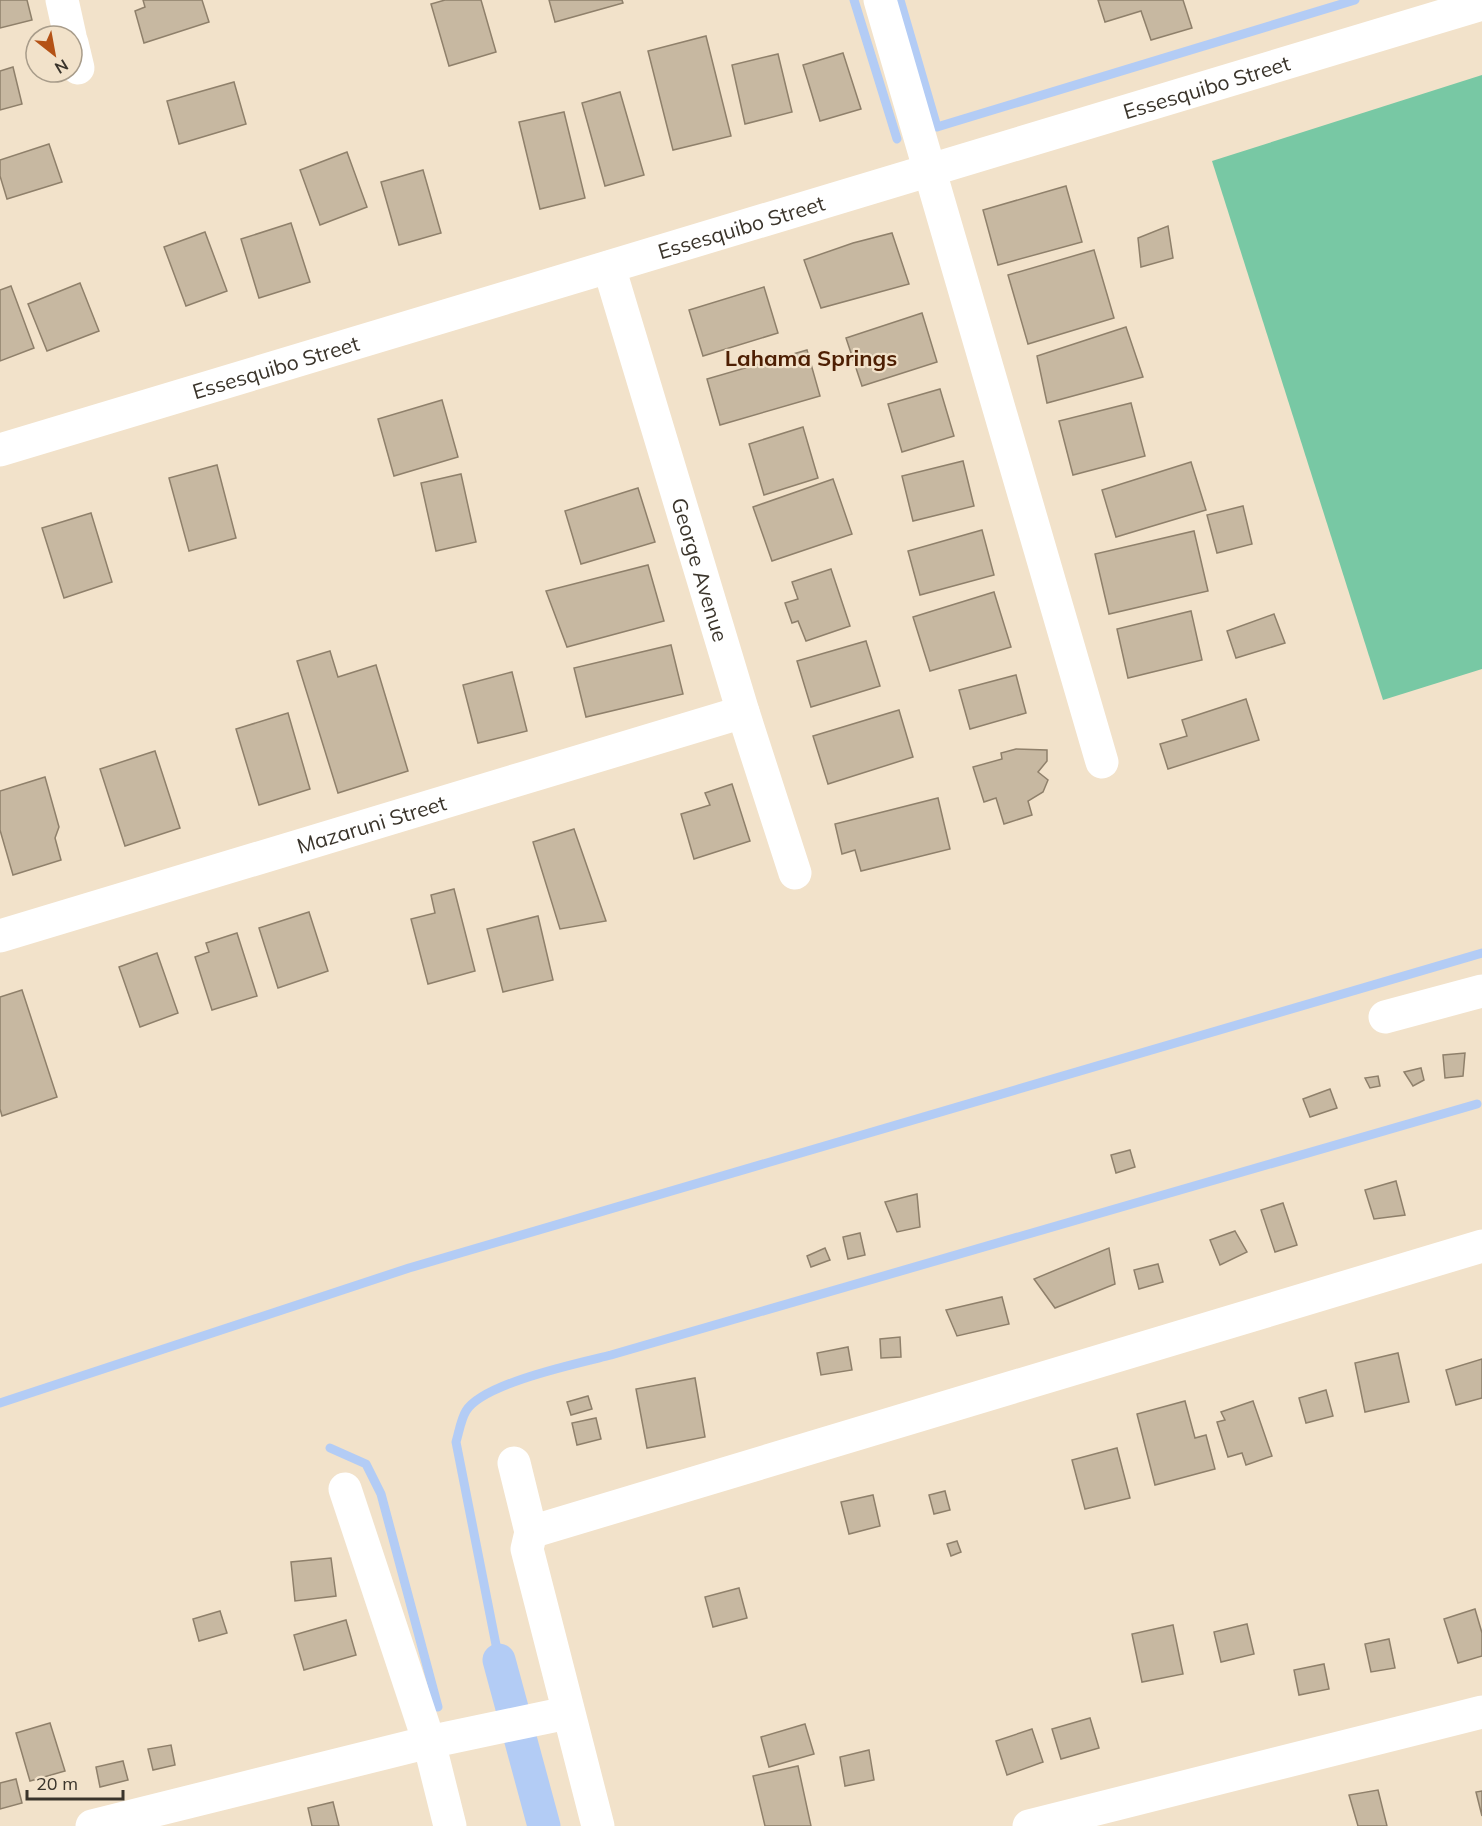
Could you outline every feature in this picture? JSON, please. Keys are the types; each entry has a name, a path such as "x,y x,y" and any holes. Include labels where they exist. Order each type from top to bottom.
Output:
{"street":[{"path":"62,0 67,24"},
{"path":"880,0 1102,762"},
{"name":"Essesquibo Street","path":"0,450 1482,4"},
{"name":"George Avenue","path":"609,267 743,712 795,873"},
{"name":"Mazaruni Street","path":"0,936 743,712"},
{"path":"1385,1017 1482,990"},
{"path":"531,1532 1482,1246"},
{"path":"514,1463 531,1532 527,1549 567,1713 598,1826"},
{"path":"345,1490 429,1742 450,1826"},
{"path":"1029,1826 1482,1712"},
{"path":"92,1826 429,1742 567,1713"}],"green space":[{"path":"1482,75 1482,669 1383,700 1212,161"}],"building":[{"path":"0,0 27,0 32,20 0,28"},
{"path":"143,0 202,0 209,22 144,43 135,11 145,7"},
{"path":"445,0 481,0 496,52 449,66 431,4"},
{"path":"549,0 622,0 623,3 555,22"},
{"path":"1098,0 1183,0 1192,28 1151,40 1141,11 1105,22"},
{"path":"706,36 731,136 673,150 648,51"},
{"path":"843,53 861,109 820,121 803,65"},
{"path":"778,54 792,112 745,124 732,65"},
{"path":"13,67 22,104 0,110 0,71"},
{"path":"234,82 246,124 179,144 167,101"},
{"path":"620,92 644,175 605,186 582,103"},
{"path":"564,112 585,198 540,209 519,122"},
{"path":"49,144 62,182 7,199 0,176 0,160"},
{"path":"347,152 367,207 320,225 300,170"},
{"path":"423,170 441,233 399,245 381,182"},
{"path":"1066,186 1082,242 998,265 983,210"},
{"path":"291,223 310,282 259,298 241,239"},
{"path":"1168,226 1173,258 1141,267 1138,238"},
{"path":"205,232 227,291 186,306 164,247"},
{"path":"892,233 909,284 821,308 804,260 853,243"},
{"path":"1094,250 1114,318 1028,344 1008,275"},
{"path":"80,283 99,331 47,351 28,304"},
{"path":"11,286 34,348 0,361 0,290"},
{"path":"764,287 778,333 703,356 689,310"},
{"path":"922,313 937,362 862,386 846,338"},
{"path":"1126,327 1143,377 1047,403 1037,356"},
{"path":"807,350 820,396 720,425 707,379"},
{"path":"940,389 954,436 902,452 888,404"},
{"path":"442,400 458,457 394,476 378,419"},
{"path":"1131,403 1145,456 1073,475 1059,421"},
{"path":"803,427 818,478 764,495 749,444"},
{"path":"963,461 974,506 913,521 902,476"},
{"path":"1191,462 1206,510 1116,537 1102,490"},
{"path":"217,465 236,538 189,551 169,478"},
{"path":"461,474 476,542 436,551 421,483"},
{"path":"833,479 852,534 772,561 753,507"},
{"path":"638,488 655,542 581,564 565,511"},
{"path":"1243,506 1252,544 1217,553 1207,515"},
{"path":"91,513 112,582 64,598 42,528"},
{"path":"982,530 994,575 920,595 908,551"},
{"path":"1194,531 1208,591 1109,614 1095,554"},
{"path":"648,565 664,621 567,647 546,591"},
{"path":"831,569 850,626 806,641 798,621 792,623 785,603 798,599 792,582"},
{"path":"994,592 1011,647 930,671 913,617"},
{"path":"1191,611 1202,660 1128,678 1117,629"},
{"path":"1274,614 1285,643 1236,658 1227,631"},
{"path":"866,641 880,686 811,707 797,661"},
{"path":"671,645 683,694 586,717 574,668"},
{"path":"330,651 338,677 376,665 408,771 338,793 297,661"},
{"path":"512,672 527,731 478,743 463,685"},
{"path":"1016,675 1026,713 970,729 959,690"},
{"path":"1246,699 1259,740 1168,769 1160,744 1187,736 1182,720"},
{"path":"899,710 913,757 828,784 813,736"},
{"path":"288,713 310,789 259,805 236,729"},
{"path":"1016,749 1047,750 1047,761 1038,772 1048,780 1043,792 1028,801 1032,815 1004,824 996,798 984,802 973,767 1002,759 1001,753"},
{"path":"155,751 180,828 125,846 100,769"},
{"path":"45,777 59,827 55,838 61,860 13,875 0,830 0,791"},
{"path":"732,784 750,841 694,859 681,814 710,805 705,793"},
{"path":"938,798 950,849 861,871 855,850 842,854 835,824"},
{"path":"574,829 606,921 560,929 533,842"},
{"path":"454,889 475,971 428,984 411,919 435,913 431,895"},
{"path":"309,912 328,971 278,988 259,928"},
{"path":"538,916 553,980 503,992 487,929"},
{"path":"237,933 257,996 212,1010 195,957 209,952 206,943"},
{"path":"157,953 178,1013 140,1027 119,967"},
{"path":"22,990 57,1097 2,1116 0,1109 0,997"},
{"path":"1465,1053 1463,1076 1445,1078 1443,1055"},
{"path":"1421,1068 1424,1080 1413,1086 1404,1072"},
{"path":"1378,1076 1380,1086 1370,1088 1365,1078"},
{"path":"1330,1089 1337,1108 1310,1117 1303,1099"},
{"path":"1130,1150 1135,1167 1116,1173 1111,1155"},
{"path":"1396,1181 1405,1215 1374,1219 1365,1190"},
{"path":"917,1194 920,1227 897,1232 885,1202"},
{"path":"1283,1203 1297,1245 1275,1252 1261,1210"},
{"path":"1235,1231 1247,1252 1220,1265 1210,1240"},
{"path":"860,1233 865,1255 848,1259 843,1237"},
{"path":"825,1248 830,1260 811,1267 807,1256"},
{"path":"1109,1248 1115,1284 1055,1308 1034,1279"},
{"path":"1158,1264 1163,1282 1139,1289 1134,1270"},
{"path":"1002,1297 1009,1324 957,1336 946,1310"},
{"path":"900,1337 901,1357 881,1358 880,1339"},
{"path":"848,1347 852,1370 821,1375 817,1353"},
{"path":"1398,1353 1409,1402 1365,1412 1355,1363"},
{"path":"1482,1359 1482,1398 1456,1405 1446,1370"},
{"path":"695,1378 705,1437 647,1448 636,1389"},
{"path":"1326,1390 1333,1416 1306,1423 1299,1398"},
{"path":"588,1396 592,1409 571,1415 567,1402"},
{"path":"1185,1401 1195,1438 1206,1435 1215,1469 1155,1485 1137,1414"},
{"path":"1253,1401 1272,1456 1246,1465 1242,1453 1228,1457 1217,1422 1225,1420 1221,1412"},
{"path":"596,1418 601,1439 577,1445 572,1423"},
{"path":"1117,1448 1130,1498 1085,1509 1072,1460"},
{"path":"945,1491 950,1510 934,1514 929,1495"},
{"path":"873,1495 880,1526 849,1534 841,1502"},
{"path":"957,1541 961,1552 951,1556 947,1544"},
{"path":"331,1558 336,1596 295,1601 291,1562"},
{"path":"739,1588 747,1618 713,1627 705,1597"},
{"path":"1475,1609 1482,1633 1482,1656 1458,1663 1444,1619"},
{"path":"220,1611 227,1633 199,1641 193,1619"},
{"path":"346,1620 356,1655 304,1670 294,1635"},
{"path":"1247,1624 1254,1654 1221,1662 1214,1632"},
{"path":"1173,1625 1183,1674 1142,1682 1132,1634"},
{"path":"1389,1639 1395,1668 1371,1672 1365,1644"},
{"path":"1324,1664 1329,1689 1299,1695 1294,1670"},
{"path":"1090,1718 1099,1748 1061,1759 1052,1729"},
{"path":"50,1723 65,1771 30,1781 16,1733"},
{"path":"805,1724 814,1754 769,1767 761,1737"},
{"path":"1032,1729 1043,1762 1007,1775 996,1741"},
{"path":"171,1745 175,1765 153,1770 148,1749"},
{"path":"869,1750 874,1780 845,1786 840,1757"},
{"path":"123,1761 128,1780 100,1787 96,1767"},
{"path":"798,1766 811,1826 765,1826 753,1776"},
{"path":"16,1779 22,1803 0,1809 0,1783"},
{"path":"1378,1790 1387,1826 1358,1826 1349,1795"},
{"path":"1482,1791 1482,1816 1476,1792"},
{"path":"333,1802 339,1826 312,1826 308,1808"}],"waterway":[{"path":"854,0 897,139"},
{"path":"900,0 937,127 1355,0"},
{"path":"0,1403 409,1268 1482,953"},
{"path":"499,1660 456,1442 466,1411 476,1401 491,1392 533,1375 611,1355 1477,1104"},
{"path":"330,1448 366,1464 381,1494 438,1707"},
{"path":"499,1660 544,1826"}],"district":[{"name":"Lahama Springs","path":"811,358"}]}
